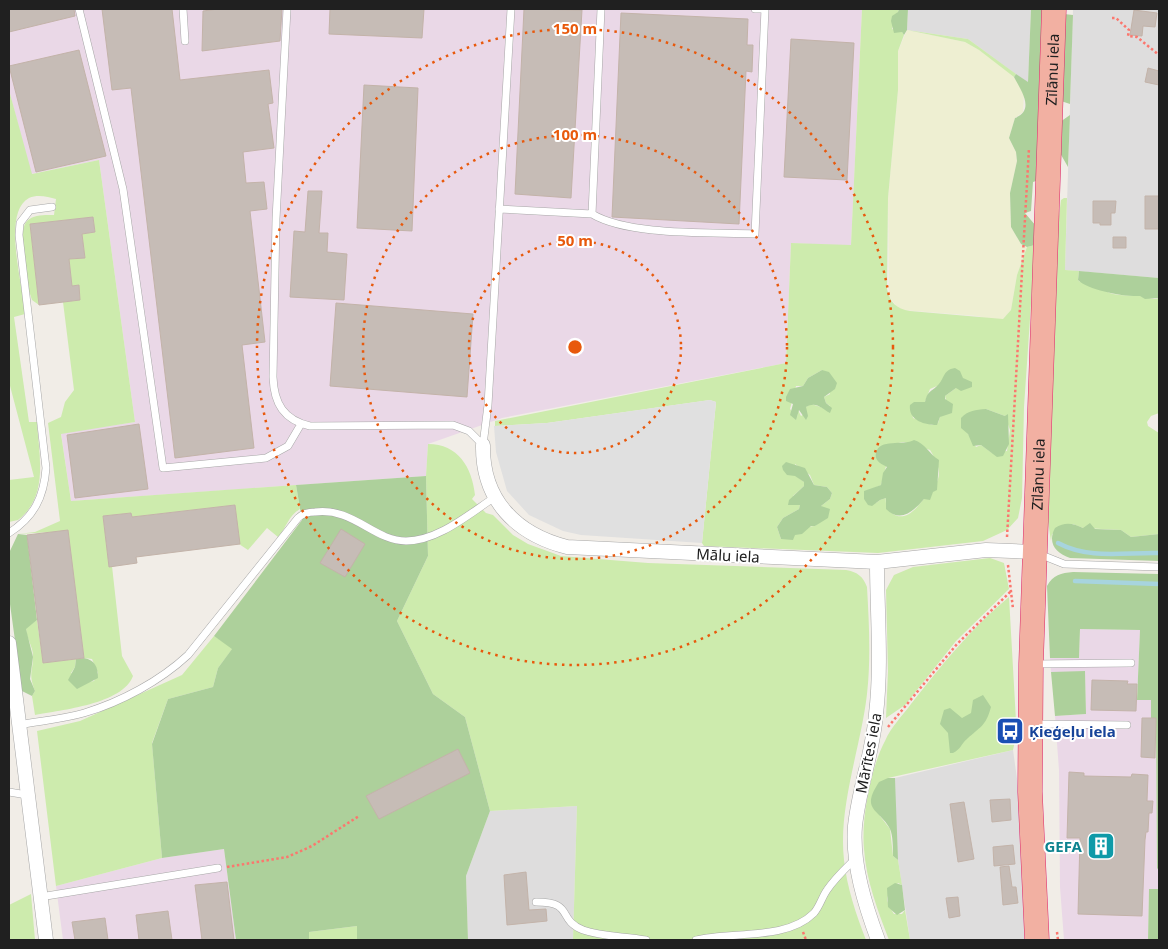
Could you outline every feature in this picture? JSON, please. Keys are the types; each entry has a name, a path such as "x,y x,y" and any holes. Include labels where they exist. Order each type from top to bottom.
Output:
{"highway":[{"name":"Zīlānu iela","path":"1037,940 1030,802 1033,552 1054,9"}],"street":[{"name":"Mālu iela","path":"483,445 485,472 501,508 525,530 551,543 566,546 877,562 986,550 1033,552"},
{"name":"Mārītes iela","path":"877,562 878,694 871,745 857,810 854,842 869,915 878,940"},
{"path":"9,643 46,940"}],"lane":[{"path":"79,9 123,189 163,468 266,458 288,446 301,424"},
{"path":"183,9 185,41"},
{"path":"287,9 276,219 274,389 280,409 286,416 301,424 323,427 453,426 469,431 483,445"},
{"path":"483,445 488,405 511,9"},
{"path":"592,214 601,9"},
{"path":"499,209 592,214 604,221 632,228 755,234 765,9 755,9"},
{"path":"9,534 26,520 40,500 46,468 19,235 20,223 30,210 52,207"},
{"path":"19,725 83,713 118,699 172,670 188,655 298,518 305,513 325,510 340,513 396,540 414,541 440,532 495,497"},
{"path":"1033,552 1064,564 1159,567"},
{"path":"1031,664 1131,663"},
{"path":"1030,724 1127,726"},
{"path":"9,792 27,795"},
{"path":"696,940 713,936 763,934 805,920 820,904 834,880 856,858"},
{"path":"40,897 218,868"},
{"path":"536,902 554,902 561,906 569,920 584,930 646,940"}],"path":[{"path":"1112,18 1116,18 1129,30 1128,36 1136,37 1159,55"},
{"path":"1006,551 1029,145"},
{"path":"871,745 906,707 957,644 1011,591"},
{"path":"218,868 287,857 312,846 359,816"}],"shaded area":[{"path":"9,9 862,9 851,246 791,243 786,363 502,418 428,444 426,476 71,501 61,433 135,422 99,160 31,174 9,90"},
{"path":"908,9 1031,9 1028,83 968,39 907,30"},
{"path":"1073,9 1159,9 1159,278 1065,270"},
{"path":"710,400 716,402 702,543 581,535 563,531 529,515 507,491 496,452 494,426 547,423"},
{"path":"1080,629 1140,630 1137,700 1151,700 1151,717 1156,718 1157,868 1159,871 1159,889 1149,889 1148,940 1064,940 1060,887 1059,770 1055,716 1086,714 1085,672 1051,672 1050,658 1079,658"},
{"path":"1013,750 1019,793 1025,940 910,940 896,846 895,778"},
{"path":"577,806 573,940 468,940 466,876 490,811"},
{"path":"224,849 236,940 63,940 56,886 162,858"}],"green space":[{"path":"862,9 899,9 892,29 902,32 904,35 898,51 898,90 888,198 887,289 890,298 897,307 910,311 1003,319 1011,310 1017,275 1027,247 1035,245 1024,407 1022,498 1018,518 1007,530 983,541 878,553 704,546 702,543 716,402 710,400 547,423 495,426 495,421 786,363 791,243 851,245","holes":["822,370 830,394 824,397 826,403 830,406 824,408 811,404 806,407 806,413 801,416 798,410 797,417 790,409 796,386 803,386 808,378","937,386 972,387 956,388 945,396 949,414 944,413 938,423 932,425 913,418 912,412 925,402 930,389","986,409 1005,416 1010,430 1007,451 992,453 981,445 976,447 965,429","904,442 930,450 938,465 937,483 918,506 911,513 904,516 892,514 887,507 886,498 876,503 864,499 870,490 881,485 892,444","795,464 810,475 814,485 827,487 832,493 830,499 821,506 827,508 822,520 815,526 808,527 781,539 777,527 783,518 799,509 800,505 793,496 804,486 804,482 795,475"]},
{"path":"899,9 908,9 907,30 904,35 902,32 894,33 891,21 892,16"},
{"path":"1031,9 1044,9 1036,181 1033,182 1031,211 1025,213 1036,226 1035,245 1027,247 1021,244 1011,227 1010,193 1017,161 1016,152 1009,138 1015,118 1025,110 1025,99 1014,77 1016,74 1028,82"},
{"path":"1064,14 1073,15 1070,104 1061,101"},
{"path":"907,30 965,42 1012,74 1024,92 1023,112 1015,118 1009,138 1016,152 1017,161 1010,193 1011,227 1021,244 1027,247 1017,275 1011,310 1003,319 903,310 897,307 889,296 888,198 898,90 898,51"},
{"path":"907,30 968,39 1016,74 1014,77 979,50 965,42"},
{"path":"9,90 32,174 99,160 135,422 61,434 71,501 296,485 300,509 290,518 278,537 267,528 248,550 239,544 235,505 132,517 131,513 103,516 109,566 112,566 122,656 133,676 127,686 104,699 75,708 35,715 32,696 35,691 31,676 33,652 26,628 37,620 43,663 76,659 75,667 71,673 88,682 94,681 98,673 92,659 84,658 68,531 18,534 35,532 60,521 48,423 61,417 65,402 74,390 63,302 80,300 79,285 72,286 69,259 85,258 82,234 95,232 93,217 30,224 39,305 32,300 29,291 23,244 24,226 33,217 54,215 56,199 39,196 29,198 21,206 16,219 16,252 25,314 14,317 29,422 37,422 40,475 34,499 28,510 18,520 9,522 9,480 34,477 9,382"},
{"path":"1070,115 1068,167 1060,153 1060,122"},
{"path":"1067,198 1065,270 1079,271 1078,280 1080,282 1113,294 1159,298 1159,413 1151,416 1147,422 1148,426 1159,433 1159,534 1131,537 1121,530 1083,528 1073,524 1052,534 1051,541 1048,522 1057,232 1061,200"},
{"path":"1079,271 1159,278 1159,298 1145,299 1140,296 1098,290 1078,280"},
{"path":"955,368 960,371 963,378 972,382 972,387 961,391 956,388 945,396 945,399 953,404 952,413 940,417 937,425 922,423 914,418 910,405 914,402 925,402 928,394 940,383 946,373"},
{"path":"822,370 829,372 837,383 835,389 824,397 826,403 832,408 830,413 818,406 810,405 806,407 808,416 806,420 799,410 796,420 790,415 793,404 786,401 790,389 803,386 808,378"},
{"path":"986,409 1005,416 1008,414 1009,444 1003,456 997,457 981,445 973,446 968,434 961,428 961,418 964,415 972,411"},
{"path":"914,440 939,460 937,490 933,492 930,500 924,499 911,512 901,515 891,513 886,509 886,498 872,506 868,505 864,499 864,491 881,485 883,473 887,467 876,458 878,448 886,444"},
{"path":"428,444 448,448 462,459 471,475 475,495 472,499 486,513 493,515 513,535 528,544 561,556 648,563 846,570 856,573 864,580 867,587 869,640 867,694 847,798 843,840 847,881 855,911 866,940 573,940 577,806 490,811 465,717 433,694 397,621 428,556 426,476"},
{"path":"786,462 805,468 814,485 827,487 832,493 830,499 821,506 830,509 828,518 815,526 811,526 802,534 795,535 793,540 781,539 777,527 783,518 799,509 800,505 788,505 789,500 804,486 804,482 795,476 787,475 782,466"},
{"path":"426,476 428,556 397,621 433,694 465,717 490,811 466,876 468,940 357,940 357,926 309,932 309,940 236,940 224,849 162,858 152,744 168,699 213,687 218,668 232,649 214,636 302,520 296,485"},
{"path":"1090,523 1095,529 1121,530 1131,537 1159,534 1159,561 1070,558 1054,547 1052,538 1055,528 1069,524 1083,528"},
{"path":"18,534 27,535 37,620 26,629 33,657 30,679 35,691 32,696 22,691 9,597 9,553"},
{"path":"990,558 1004,563 1009,589 956,641 905,705 886,718 888,671 886,590 894,575 913,567"},
{"path":"1073,572 1159,574 1159,871 1157,868 1156,718 1151,718 1151,700 1137,700 1140,630 1080,629 1079,658 1050,658 1047,586 1058,575"},
{"path":"1009,597 1016,721 1010,722 1009,741 1015,741 1013,750 888,778 880,816 890,829 893,856 898,860 902,885 898,883 888,895 887,901 894,914 902,914 905,910 910,940 889,940 870,884 865,861 863,837 868,794 875,765 890,731 897,721 945,661"},
{"path":"214,636 233,648 218,668 213,687 168,699 152,743 162,858 56,886 37,731 80,721 182,675"},
{"path":"84,658 91,660 95,665 98,678 77,689 68,680 75,667 76,659"},
{"path":"1085,671 1086,714 1055,716 1051,672"},
{"path":"983,695 991,707 987,718 982,726 958,750 950,753 948,733 940,724 944,710 950,708 962,718 971,713 973,700"},
{"path":"888,778 895,778 898,860 893,856 890,829 871,804 871,799 879,782"},
{"path":"895,883 902,885 905,910 897,915 888,907 887,888"},
{"path":"1149,889 1159,889 1159,940 1148,940"},
{"path":"31,894 35,940 9,940 9,905"},
{"path":"357,926 357,940 309,940 309,932"}],"building":[{"path":"9,9 74,9 75,16 9,32"},
{"path":"102,9 172,9 180,80 269,70 273,103 268,104 274,148 243,152 246,183 264,182 267,209 250,211 265,342 242,345 254,448 175,458 131,88 112,90"},
{"path":"218,9 282,9 280,41 202,51 203,11"},
{"path":"330,9 424,9 422,38 329,34"},
{"path":"524,9 582,10 571,198 515,194"},
{"path":"1134,10 1157,13 1155,27 1143,26 1142,36 1130,35"},
{"path":"621,13 748,19 747,45 753,45 752,72 746,71 739,224 612,217"},
{"path":"791,39 854,43 847,180 784,177"},
{"path":"79,50 106,156 36,172 9,66"},
{"path":"1148,68 1159,71 1159,85 1145,82"},
{"path":"364,85 418,88 412,231 357,228"},
{"path":"308,191 322,191 319,233 328,233 327,252 347,254 344,300 290,297 294,231 305,232"},
{"path":"1145,196 1159,196 1159,229 1145,229"},
{"path":"1093,201 1116,201 1115,213 1111,213 1111,225 1093,223"},
{"path":"93,217 95,232 82,234 85,258 69,259 72,286 79,285 80,300 39,305 30,224"},
{"path":"1113,237 1126,237 1126,248 1113,248"},
{"path":"336,303 473,314 467,397 330,386"},
{"path":"139,424 148,489 75,498 67,435"},
{"path":"235,505 240,544 136,557 137,563 109,567 103,516 131,513 132,517"},
{"path":"341,529 365,544 345,577 320,563"},
{"path":"68,530 84,658 43,663 27,535"},
{"path":"1092,680 1128,681 1127,684 1137,684 1136,711 1091,710"},
{"path":"1142,718 1156,718 1155,758 1141,757"},
{"path":"458,749 470,773 379,819 366,796"},
{"name":"GEFA","path":"1069,772 1084,773 1084,776 1131,777 1132,774 1148,775 1147,801 1153,801 1152,813 1149,813 1148,832 1146,832 1145,840 1142,916 1078,914 1080,838 1067,838"},
{"path":"1010,799 1011,820 992,822 990,800"},
{"path":"964,802 974,859 958,862 950,804"},
{"path":"1013,845 1015,864 994,866 993,847"},
{"path":"1009,866 1012,887 1016,887 1018,903 1003,905 1000,867"},
{"path":"526,872 529,910 546,909 547,921 507,925 504,875"},
{"path":"227,882 234,940 202,940 195,885"},
{"path":"958,897 960,916 949,918 946,898"},
{"path":"168,911 172,940 139,940 136,915"},
{"path":"105,918 108,940 75,940 72,922"}],"waterway":[{"path":"1058,543 1082,552 1108,554 1159,553"},
{"path":"1075,581 1159,584"}],"place":[{"name":"Ķieģeļu iela","path":"1010,731"},
{"name":"GEFA","path":"1101,846"}]}
